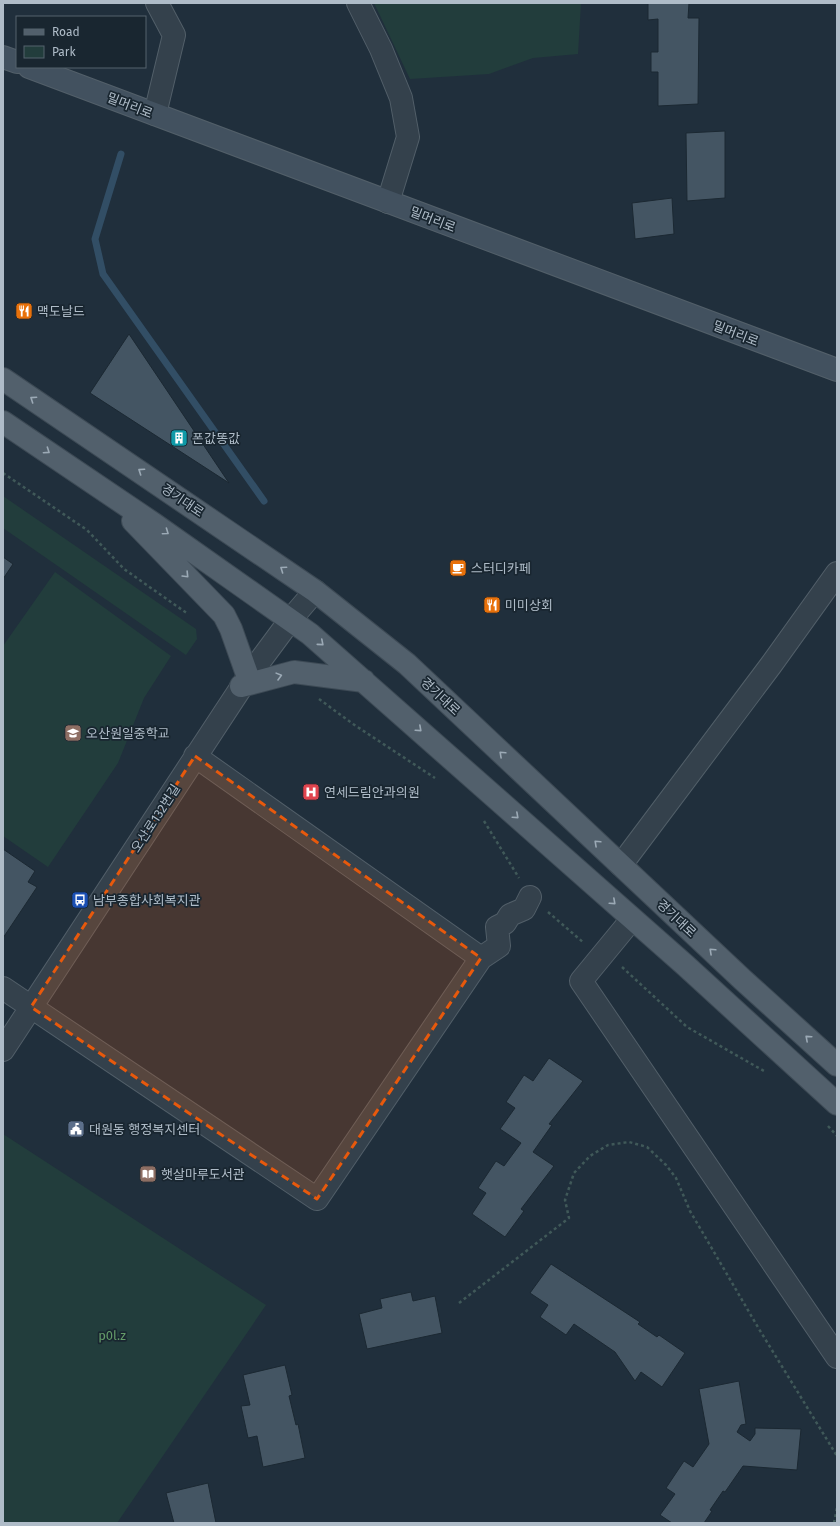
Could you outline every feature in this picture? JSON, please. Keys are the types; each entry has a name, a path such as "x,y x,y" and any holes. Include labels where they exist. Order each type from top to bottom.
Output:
{"main road":[{"path":"3,57 16,62"},
{"name":"밀머리로","path":"32,68 837,370"},
{"name":"경기대로","path":"3,379 181,498 315,591 407,664 621,865 837,1064"},
{"path":"3,422 291,619 364,681 632,919 837,1104"},
{"path":"100,487 224,615 231,628 245,682 294,672 364,681"}],"street":[{"path":"154,114 174,35 157,3"},
{"path":"358,3 381,49 401,98 408,137 388,202"},
{"path":"621,865 766,672 837,573"},
{"name":"오산로132번길","path":"3,1050 245,682 291,619 315,591"},
{"path":"195,756 481,958"},
{"path":"3,988 317,1199 481,958 499,946 497,927 505,923 510,915 524,909 530,897"},
{"path":"632,919 581,981 837,1357"}],"path":[{"path":"353,724 440,780"},
{"path":"481,815 530,897 589,947 605,951 687,1027 766,1072"},
{"path":"827,1125 837,1136"},
{"path":"459,1303 569,1218 565,1200 574,1173 590,1156 608,1145 629,1142 647,1147 666,1165 676,1178 693,1217 759,1329 837,1456"},
{"path":"834,1523 837,1508"}],"highlighted area":[{"path":"195,756 481,958 317,1199 31,1007"}],"green space":[{"path":"374,3 581,3 578,54 533,58 489,74 410,79"},
{"path":"3,496 196,629 197,639 186,655 3,528"},
{"name":"오산원일중학교","path":"55,572 171,656 144,698 118,763 48,867 3,836 3,646"},
{"name":"p0l.z","path":"3,1134 266,1305 117,1523 3,1523"}],"building":[{"path":"648,3 689,3 688,18 699,18 698,104 658,106 658,72 651,72 651,52 658,52 658,19 648,20"},
{"path":"725,131 725,198 687,201 686,133"},
{"path":"672,198 674,234 635,239 632,203"},
{"name":"폰값똥값","path":"129,334 229,483 90,393"},
{"path":"3,557 13,564 3,579"},
{"path":"3,849 35,871 28,882 37,887 3,938"},
{"path":"549,1058 583,1081 549,1124 552,1125 533,1152 554,1166 521,1209 524,1211 505,1237 472,1214 486,1193 478,1188 496,1161 504,1166 521,1143 500,1129 515,1108 506,1102 524,1075 533,1081"},
{"path":"551,1264 640,1322 638,1324 657,1337 659,1335 685,1353 662,1387 641,1372 635,1381 615,1352 574,1324 566,1335 540,1317 548,1305 530,1293"},
{"path":"411,1292 413,1301 435,1296 442,1333 367,1349 359,1314 382,1308 380,1299"},
{"path":"285,1365 292,1395 289,1396 296,1425 298,1424 305,1458 263,1467 257,1436 248,1438 241,1406 250,1405 243,1375"},
{"path":"739,1381 746,1424 741,1425 737,1432 750,1441 755,1434 755,1428 801,1429 797,1470 743,1466 725,1492 723,1491 710,1510 712,1511 704,1523 672,1523 660,1515 675,1494 666,1488 684,1461 693,1467 709,1444 699,1389"},
{"path":"208,1483 216,1523 174,1523 166,1493"}],"waterway":[{"path":"121,154 95,239 103,274 264,501"}],"place":[{"name":"맥도날드","path":"24,311"},
{"name":"폰값똥값","path":"179,438"},
{"name":"스터디카페","path":"458,568"},
{"name":"미미상회","path":"492,605"},
{"name":"오산원일중학교","path":"73,733"},
{"name":"연세드림안과의원","path":"311,792"},
{"name":"남부종합사회복지관","path":"80,900"},
{"name":"대원동 행정복지센터","path":"76,1129"},
{"name":"햇살마루도서관","path":"148,1174"}]}
